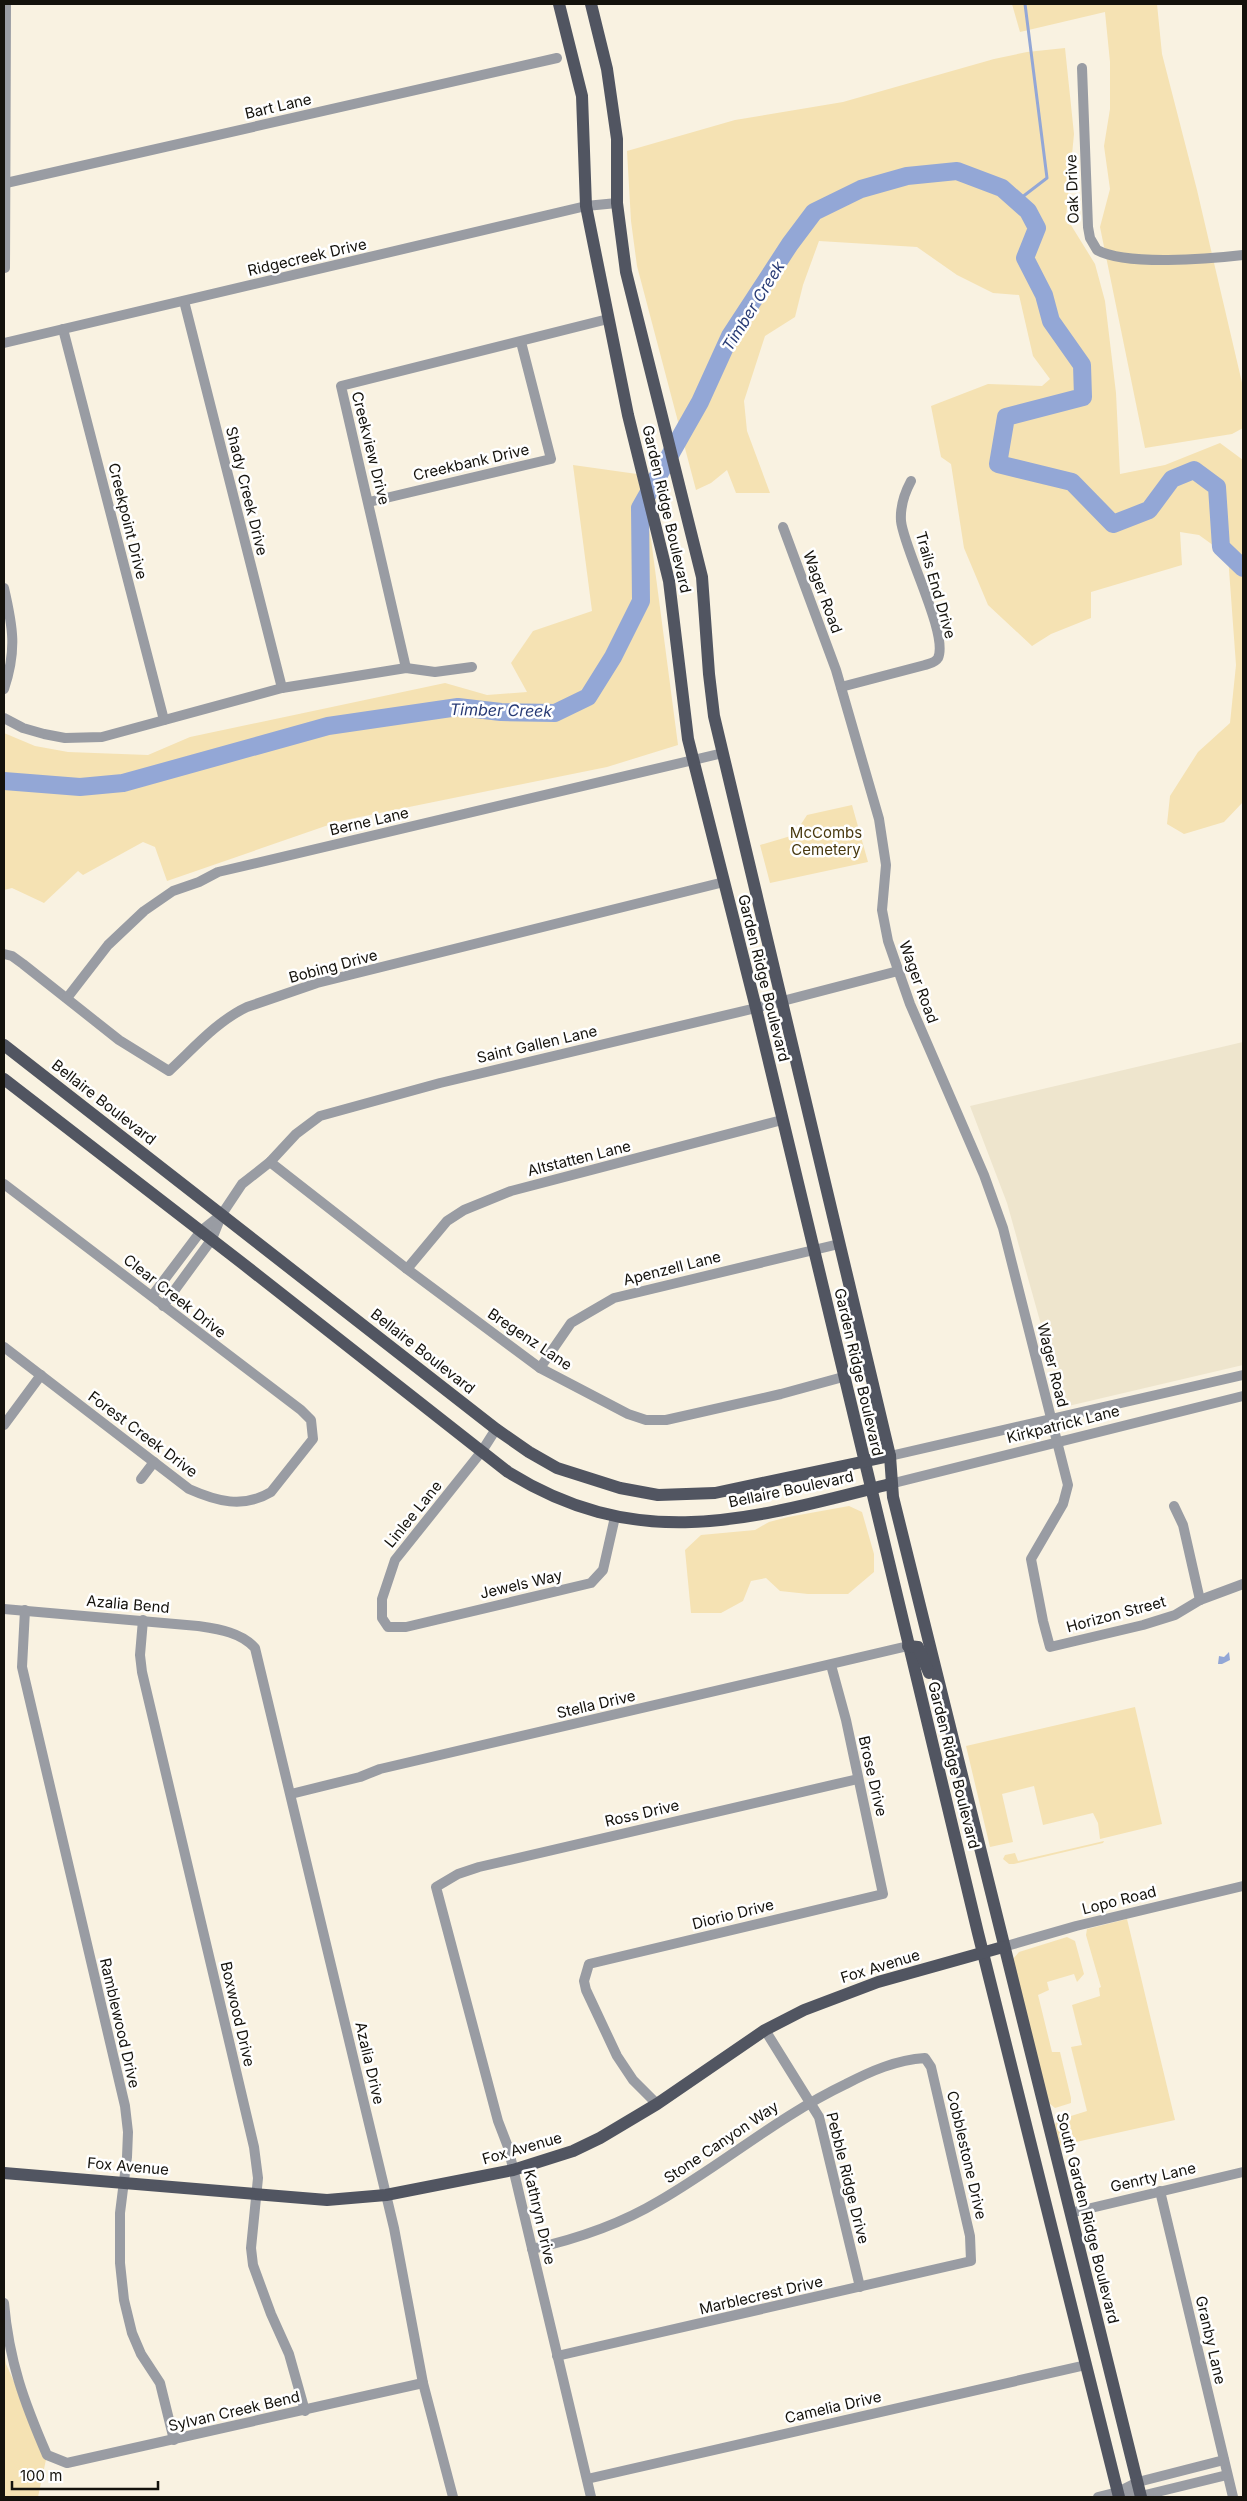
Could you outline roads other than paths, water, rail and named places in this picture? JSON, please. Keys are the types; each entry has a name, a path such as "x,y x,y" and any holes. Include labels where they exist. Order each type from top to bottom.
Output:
{"main road":[{"name":"Garden Ridge Boulevard","path":"559,4 582,96 586,206 628,416 669,581 684,716 692,760 756,1008 863,1462 983,1952"},
{"name":"Garden Ridge Boulevard","path":"591,4 607,69 617,139 617,203 626,272 702,577 708,674 714,716 890,1456 890,1484 1003,1946"},
{"name":"Bellaire Boulevard","path":"4,1045 496,1429 528,1452 557,1468 620,1488 658,1495 715,1493 890,1456"},
{"name":"Bellaire Boulevard","path":"4,1079 212,1239 508,1472 552,1497 615,1517 671,1524 742,1517 890,1484"},
{"path":"908,1646 918,1647 925,1660 935,1691 949,1719"},
{"name":"Fox Avenue","path":"4,2172 326,2200 386,2195 513,2170 573,2150 614,2130 657,2104 765,2030 838,1995 1003,1946"},
{"name":"South Garden Ridge Boulevard","path":"1003,1946 1141,2497"},
{"path":"983,1952 1118,2495"}],"street":[{"path":"5,268 6,4"},
{"name":"Bart Lane","path":"6,183 557,58"},
{"name":"Oak Drive","path":"1082,68 1088,227 1090,238 1097,250 1118,256 1187,261 1243,256"},
{"name":"Ridgecreek Drive","path":"4,343 586,206 617,203"},
{"name":"Shady Creek Drive","path":"184,301 282,688"},
{"name":"Creekview Drive","path":"406,668 341,386 608,319"},
{"name":"Creekpoint Drive","path":"63,329 164,720"},
{"name":"Creekbank Drive","path":"369,502 551,459 521,342"},
{"name":"Trails End Drive","path":"841,687 936,662 939,656 937,633 901,522 903,497 911,481"},
{"name":"Wager Road","path":"784,527 841,687 879,819 886,865 882,910 888,941 910,1004 984,1175 1003,1228 1068,1485 1063,1504 1031,1560 1050,1647"},
{"path":"4,588 14,640 12,666 4,689"},
{"path":"4,718 23,728 44,734 83,738 102,736 282,688 406,668 435,672 472,667"},
{"name":"Berne Lane","path":"67,998 108,945 144,911 173,891 199,882 218,872 723,753"},
{"name":"Bobing Drive","path":"4,954 12,956 119,1040 168,1071 236,1012 317,983 724,882"},
{"name":"Saint Gallen Lane","path":"222,1214 242,1184 270,1162 296,1134 320,1116 440,1082 756,1008 898,971"},
{"name":"Altstatten Lane","path":"407,1269 447,1221 483,1202 511,1191 782,1120"},
{"name":"Bregenz Lane","path":"270,1162 407,1269 540,1368 628,1414 653,1420 676,1418 782,1394 843,1377"},
{"name":"Clear Creek Drive","path":"4,1184 301,1410 311,1420 313,1439"},
{"path":"152,1296 201,1231 222,1214"},
{"path":"163,1306 212,1239 222,1214"},
{"name":"Apenzell Lane","path":"540,1368 571,1323 614,1298 839,1244"},
{"name":"Forest Creek Drive","path":"4,1347 189,1489 216,1500 245,1501 262,1497 271,1492 313,1439"},
{"path":"4,1425 41,1375"},
{"name":"Kirkpatrick Lane","path":"890,1456 1243,1375"},
{"name":"Kirkpatrick Lane","path":"890,1484 1243,1396"},
{"name":"Linlee Lane","path":"388,1627 382,1618 382,1599 395,1560 482,1451 496,1429"},
{"path":"141,1479 154,1462"},
{"path":"1174,1506 1183,1525 1200,1600"},
{"name":"Jewels Way","path":"388,1627 406,1627 591,1583 603,1570 615,1517"},
{"name":"Horizon Street","path":"1050,1647 1143,1625 1176,1614 1200,1600 1243,1584"},
{"name":"Azalia Bend","path":"4,1609 198,1626 225,1630 248,1640"},
{"name":"Ramblewood Drive","path":"25,1610 22,1667 124,2106 128,2132 120,2213 120,2263 127,2319 141,2354 160,2383 174,2440"},
{"name":"Boxwood Drive","path":"143,1620 140,1654 142,1672 254,2148 258,2178 252,2248 253,2265 270,2314 289,2354 304,2410"},
{"name":"Azalia Drive","path":"248,1640 255,1648 260,1665 291,1794 386,2195 401,2263 423,2383 453,2497"},
{"name":"Stella Drive","path":"291,1794 360,1777 380,1769 908,1646"},
{"name":"Brose Drive","path":"831,1665 883,1894"},
{"name":"Ross Drive","path":"436,1887 458,1874 479,1867 858,1778"},
{"name":"Lopo Road","path":"1003,1946 1076,1926 1243,1886"},
{"name":"Kathryn Drive","path":"436,1887 498,2121 508,2147 591,2497"},
{"name":"Diorio Drive","path":"657,2104 633,2080 617,2056 586,1990 584,1981 589,1964 883,1894"},
{"name":"Pebble Ridge Drive","path":"765,2030 811,2101 825,2137 860,2288"},
{"name":"Stone Canyon Way","path":"532,2249 584,2236 653,2205 811,2101 884,2066 908,2059 924,2058"},
{"name":"Cobblestone Drive","path":"924,2058 932,2066 970,2236 971,2261"},
{"name":"Genrty Lane","path":"1070,2213 1243,2172"},
{"name":"Granby Lane","path":"1160,2191 1232,2497"},
{"name":"Marblecrest Drive","path":"557,2356 971,2261"},
{"name":"Sylvan Creek Bend","path":"4,2303 7,2334 23,2399 47,2455 67,2463 81,2462 423,2383"},
{"name":"Camelia Drive","path":"587,2479 1086,2365"},
{"path":"1118,2495 1138,2482 1224,2460"},
{"path":"1098,2497 1118,2495 1141,2497 1227,2475"}],"water":[{"path":"1229,1652 1230,1660 1218,1664 1219,1656 1224,1657"}],"waterway":[{"path":"1017,201 1047,178 1025,4"},
{"name":"Timber Creek","path":"4,781 80,787 123,783 328,726 458,707 501,712 555,713 588,697 613,657 641,601 640,508 700,402 730,336 790,244 814,212 861,189 907,176 957,171 1002,188 1028,211 1037,228 1025,258 1044,295 1051,321 1082,365 1083,397 1006,417 998,464 1072,482 1113,524 1149,510 1172,479 1194,470 1217,487 1221,547 1243,568"}],"park label":[{"name":"McCombs Cemetery","path":"826,840"}]}
